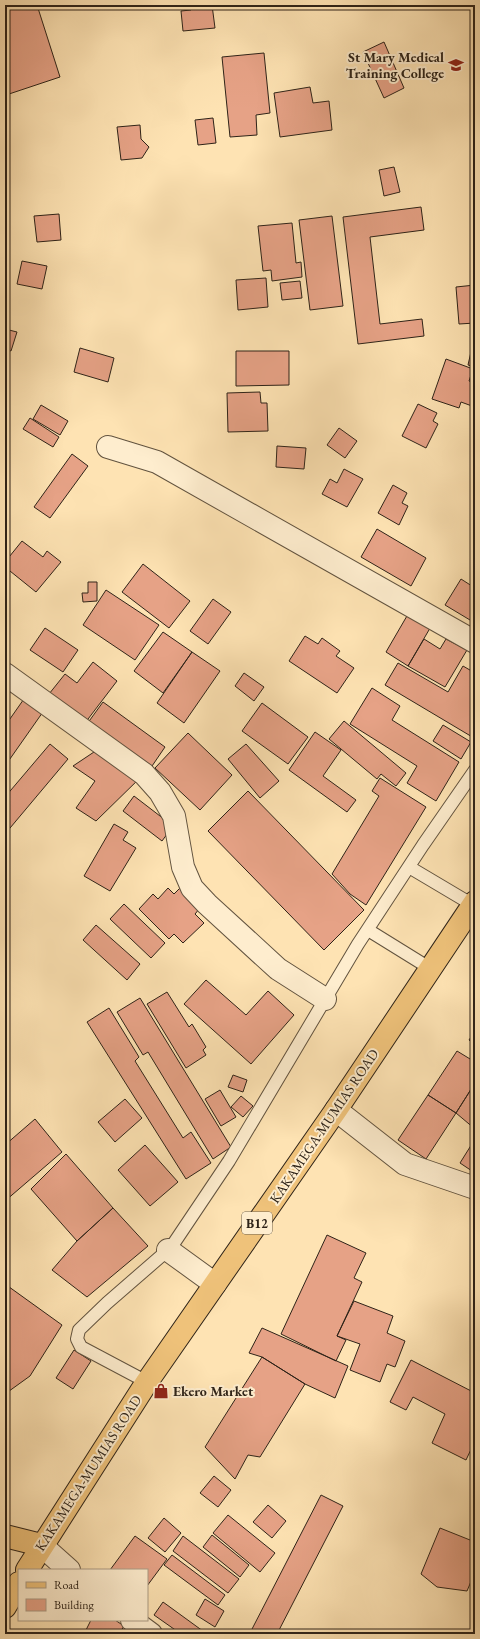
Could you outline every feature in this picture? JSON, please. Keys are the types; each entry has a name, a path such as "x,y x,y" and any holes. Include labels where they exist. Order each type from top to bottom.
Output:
{"main road":[{"name":"KAKAMEGA-MUMIAS ROAD","path":"28,1569 41,1545 147,1382 336,1110 474,903"},
{"path":"5,1536 41,1545"},
{"path":"6,1604 18,1585"}],"street":[{"path":"108,447 157,462 475,642"},
{"path":"5,674 144,774 160,792 174,816 183,867 192,888 211,909 278,969 325,999"},
{"path":"336,1110 405,1164 475,1188"},
{"path":"168,1250 215,1284"},
{"path":"41,1545 68,1569"},
{"path":"133,1621 151,1634"}],"lane":[{"path":"147,1382 81,1346 77,1339 79,1330 107,1303 168,1250 229,1161 325,999 368,930 475,770"},
{"path":"409,867 474,903"},
{"path":"368,930 431,969"}],"building":[{"path":"5,5 37,5 60,77 9,94 5,81"},
{"path":"113,5 131,5 132,7 113,9"},
{"path":"190,5 212,5 215,28 183,31 181,11 191,10"},
{"path":"384,42 404,88 384,98 363,52"},
{"path":"264,53 270,113 256,115 257,135 230,137 222,57"},
{"path":"310,87 313,103 329,101 332,130 280,137 274,93"},
{"path":"213,118 216,143 198,145 195,120"},
{"path":"140,125 141,139 149,147 142,158 121,160 117,127"},
{"path":"394,167 400,192 384,196 379,170"},
{"path":"421,207 424,230 370,237 380,324 422,319 424,336 358,344 343,217"},
{"path":"59,214 61,240 37,242 34,216"},
{"path":"332,216 343,306 310,310 299,220"},
{"path":"292,223 296,263 301,262 302,277 272,281 271,270 263,271 258,226"},
{"path":"22,261 47,266 42,289 17,284"},
{"path":"266,278 268,307 238,310 236,280"},
{"path":"300,281 302,298 282,300 280,283"},
{"path":"475,285 475,323 459,324 456,287"},
{"path":"5,329 17,332 11,351 5,349"},
{"path":"473,343 475,344 475,367 468,365"},
{"path":"80,348 114,358 108,382 74,372"},
{"path":"236,351 289,351 289,385 236,386"},
{"path":"446,359 473,369 469,381 475,383 475,398 472,406 461,402 459,408 432,399"},
{"path":"260,392 261,403 267,403 268,431 228,432 227,393"},
{"path":"418,404 437,413 433,421 438,424 426,448 402,436"},
{"path":"41,405 68,421 60,435 33,419"},
{"path":"30,418 59,437 53,447 23,429"},
{"path":"339,428 357,441 345,458 327,445"},
{"path":"277,446 306,448 304,469 276,467"},
{"path":"72,454 88,466 50,518 34,507"},
{"path":"344,469 363,479 347,507 322,494 330,479 337,483"},
{"path":"393,485 407,493 402,503 408,506 399,525 378,513"},
{"path":"377,529 426,558 411,586 361,557"},
{"path":"22,541 43,557 47,551 61,562 36,592 5,567 5,562"},
{"path":"143,564 190,601 169,628 122,592"},
{"path":"461,579 475,588 475,623 445,605"},
{"path":"88,582 97,582 97,601 83,602 82,593 88,593"},
{"path":"106,590 159,625 135,660 83,625"},
{"path":"213,599 231,612 208,644 190,631"},
{"path":"411,609 433,623 408,666 386,652"},
{"path":"45,628 78,650 63,672 30,650"},
{"path":"163,632 192,652 163,693 134,671"},
{"path":"305,636 318,644 322,638 340,651 336,656 354,668 337,693 289,661"},
{"path":"424,639 440,649 446,639 467,650 445,687 408,666"},
{"path":"192,652 220,671 184,723 157,703"},
{"path":"93,662 117,681 85,723 49,694 65,674 77,683"},
{"path":"398,663 448,692 463,666 475,673 474,738 385,685"},
{"path":"244,673 264,687 254,701 235,686"},
{"path":"372,688 400,706 392,720 459,762 436,801 407,783 417,766 350,724"},
{"path":"26,696 45,709 5,766 5,726"},
{"path":"103,702 165,747 150,769 87,724"},
{"path":"262,703 308,737 288,764 242,731"},
{"path":"344,721 406,773 396,786 381,774 377,779 329,739"},
{"path":"443,725 471,742 461,759 433,741"},
{"path":"315,732 341,750 323,776 356,800 347,812 289,770"},
{"path":"188,733 232,775 200,810 155,768"},
{"path":"50,744 68,759 5,834 5,797"},
{"path":"246,744 279,781 260,798 228,759"},
{"path":"103,746 144,774 96,821 76,808 95,781 73,766"},
{"path":"380,778 426,807 366,905 350,894 332,874 379,796 372,791"},
{"path":"248,791 364,910 324,950 208,831"},
{"path":"134,796 173,826 162,841 123,811"},
{"path":"114,824 128,832 123,840 136,848 110,891 84,876"},
{"path":"168,888 174,894 180,888 200,908 195,914 204,923 183,943 174,934 169,939 139,909 153,894 158,899"},
{"path":"124,904 165,943 151,958 110,919"},
{"path":"96,925 140,964 127,980 83,940"},
{"path":"206,980 246,1015 268,991 294,1015 251,1064 184,1004"},
{"path":"167,992 189,1027 192,1024 206,1047 203,1050 206,1055 186,1068 147,1004"},
{"path":"140,998 231,1147 213,1159 148,1052 143,1055 117,1012"},
{"path":"109,1008 139,1057 135,1061 183,1138 191,1132 211,1163 186,1179 87,1022"},
{"path":"475,1031 475,1045 469,1040"},
{"path":"457,1051 475,1062 475,1083 456,1113 428,1095"},
{"path":"233,1075 247,1080 243,1092 228,1087"},
{"path":"475,1083 475,1129 456,1113"},
{"path":"220,1090 236,1117 221,1126 205,1099"},
{"path":"428,1095 456,1113 426,1159 398,1140"},
{"path":"241,1096 253,1106 243,1117 231,1107"},
{"path":"125,1099 142,1118 115,1142 98,1122"},
{"path":"35,1119 62,1152 5,1201 5,1145"},
{"path":"475,1139 475,1173 460,1163"},
{"path":"145,1145 178,1182 150,1206 118,1170"},
{"path":"66,1154 113,1208 77,1241 31,1189"},
{"path":"113,1208 148,1246 87,1297 52,1270 77,1241"},
{"path":"327,1235 366,1253 354,1278 362,1282 337,1336 346,1340 336,1361 281,1334"},
{"path":"5,1284 62,1325 30,1376 5,1394"},
{"path":"354,1301 393,1316 387,1333 405,1341 395,1367 387,1364 380,1382 350,1370 360,1344 337,1336"},
{"path":"262,1328 348,1366 335,1398 305,1384 262,1357 249,1353"},
{"path":"74,1350 91,1361 73,1389 56,1378"},
{"path":"262,1357 305,1384 260,1457 248,1455 235,1479 205,1447"},
{"path":"411,1360 475,1393 475,1441 466,1460 432,1443 445,1414 413,1397 406,1410 390,1402"},
{"path":"214,1476 231,1490 218,1507 200,1493"},
{"path":"321,1495 343,1506 277,1634 257,1634 251,1631"},
{"path":"268,1505 286,1521 272,1538 253,1522"},
{"path":"228,1515 275,1553 260,1572 213,1533"},
{"path":"164,1518 181,1533 165,1552 148,1538"},
{"path":"440,1528 475,1542 475,1572 467,1591 437,1587 421,1574"},
{"path":"212,1535 249,1565 240,1577 203,1547"},
{"path":"135,1536 167,1559 148,1585 148,1569 111,1569"},
{"path":"183,1536 239,1579 228,1593 173,1551"},
{"path":"172,1555 225,1595 218,1605 164,1565"},
{"path":"205,1599 224,1611 215,1627 196,1615"},
{"path":"163,1602 207,1634 181,1634 154,1615"},
{"path":"90,1621 116,1621 124,1626 119,1634 84,1634"}],"place":[{"name":"St Mary Medical Training College","path":"456,65"},
{"name":"Ekero Market","path":"161,1391"}]}
